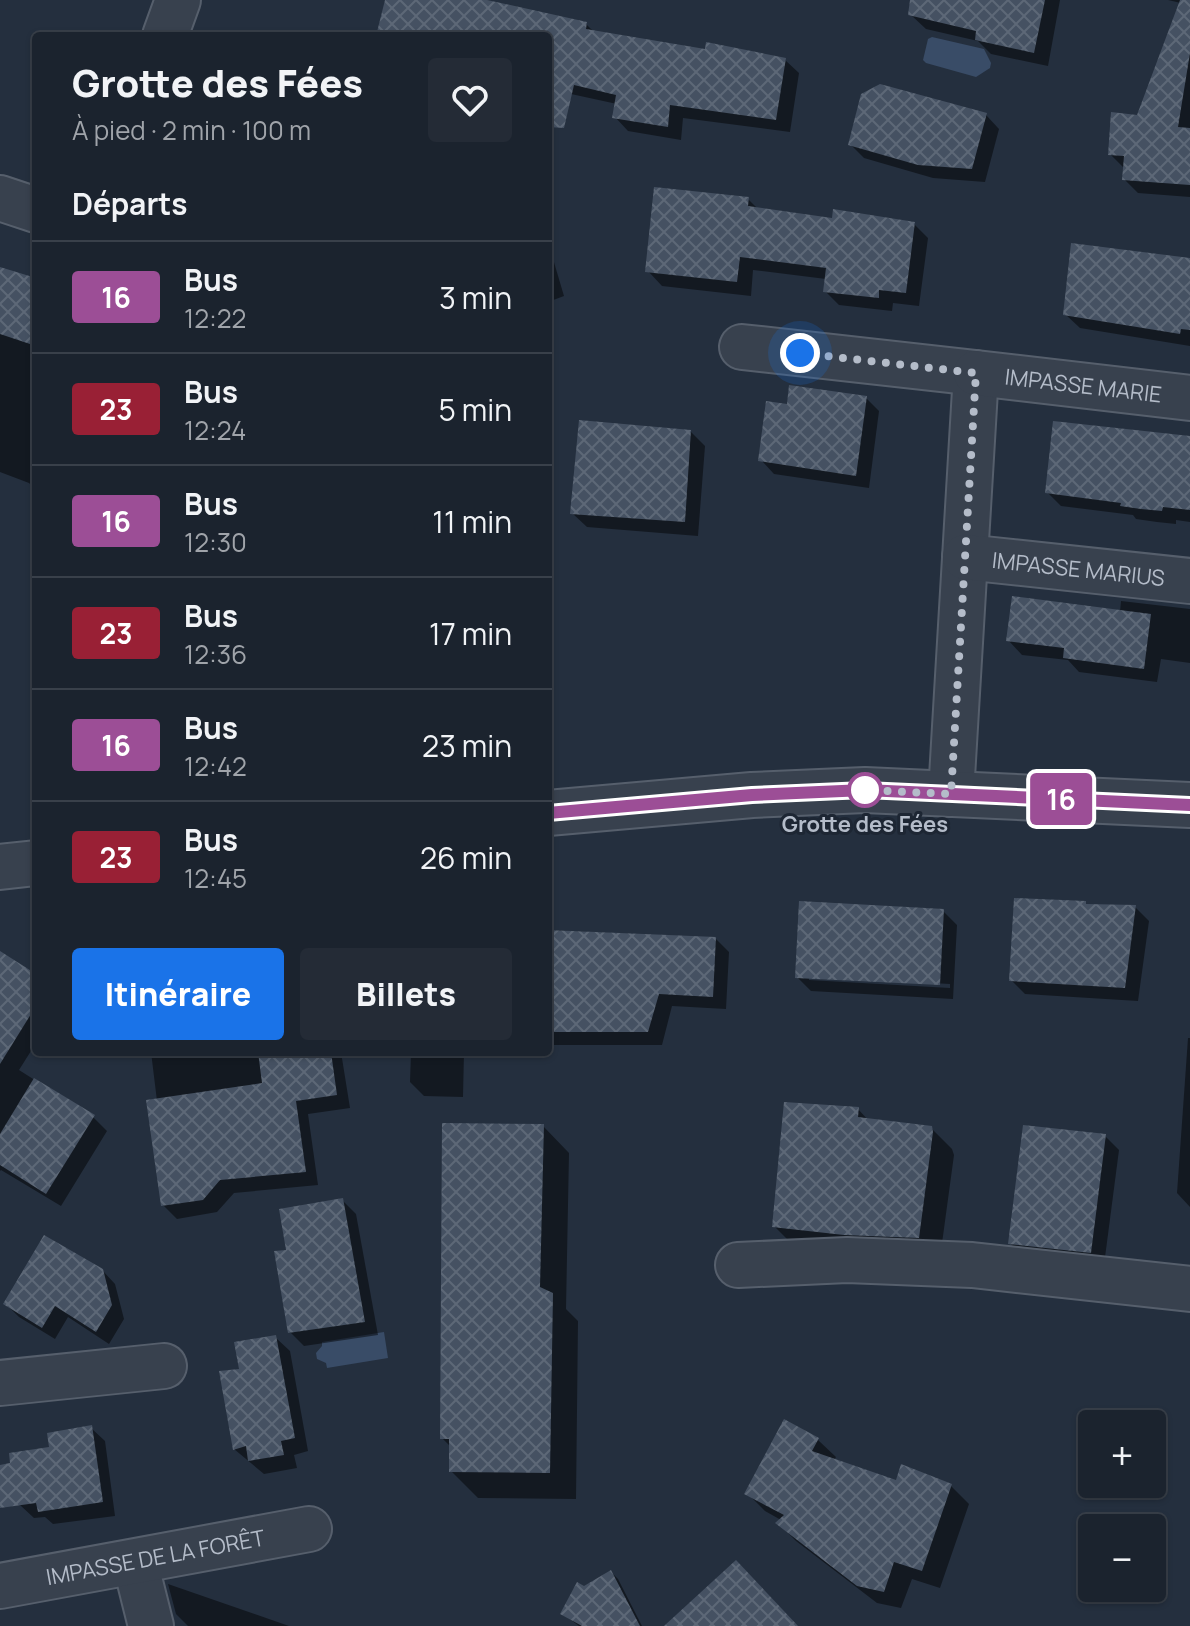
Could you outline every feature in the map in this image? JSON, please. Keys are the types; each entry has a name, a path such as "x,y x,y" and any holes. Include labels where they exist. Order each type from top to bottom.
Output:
{"street":[{"path":"166,32 178,0"},
{"path":"0,198 32,209"},
{"path":"742,347 976,373"},
{"name":"IMPASSE MARIE","path":"976,373 1190,398"},
{"name":"IMPASSE MARIUS","path":"951,794 976,373"},
{"name":"IMPASSE MARIUS","path":"965,557 1190,581"},
{"path":"552,813 752,795 865,790 1190,805"},
{"path":"0,867 32,863"},
{"path":"738,1265 847,1260 972,1265 1190,1289"},
{"path":"0,1383 164,1366"},
{"name":"IMPASSE DE LA FORÊT","path":"0,1586 309,1529"},
{"path":"135,1562 151,1626"}],"water":[{"path":"932,37 984,49 991,63 990,68 976,77 926,63 923,60 928,39"},
{"path":"384,1332 388,1358 327,1368 326,1363 317,1359 316,1353 322,1342"}],"building":[{"path":"385,0 487,0 587,22 586,29 705,49 706,42 786,58 776,120 670,105 668,127 612,118 616,95 574,85 564,128 552,127 552,32 377,32"},
{"path":"910,0 1045,0 1034,53 975,40 976,31 908,15"},
{"path":"1180,0 1190,0 1190,53 1178,127 1190,128 1190,185 1122,180 1124,156 1108,155 1111,112 1137,115"},
{"path":"880,84 987,113 972,169 918,165 848,145 861,94"},
{"path":"654,187 749,197 748,206 832,218 833,209 915,222 906,293 879,290 879,298 823,292 826,268 740,257 737,282 645,272"},
{"path":"1071,243 1190,258 1190,330 1181,329 1180,334 1063,315"},
{"path":"0,267 32,277 32,345 0,334"},
{"path":"789,385 867,396 856,476 758,461 766,401 787,404"},
{"path":"579,420 691,430 685,522 570,514"},
{"path":"1053,421 1190,436 1190,510 1163,507 1162,511 1141,509 1120,506 1121,503 1045,493"},
{"path":"1012,596 1151,614 1144,669 1063,658 1064,648 1006,641"},
{"path":"1014,898 1136,905 1125,988 1009,981"},
{"path":"799,901 944,909 940,985 795,978"},
{"path":"552,930 716,937 713,997 659,994 648,1032 552,1032"},
{"path":"0,951 32,971 32,1012 0,1064"},
{"path":"259,1056 332,1056 337,1095 296,1101 306,1172 220,1180 203,1200 161,1206 146,1100 262,1083"},
{"path":"34,1078 95,1115 46,1194 0,1165 0,1134"},
{"path":"784,1102 859,1107 858,1117 932,1126 919,1238 844,1235 772,1227"},
{"path":"442,1123 544,1124 540,1287 553,1293 550,1473 449,1472 449,1439 440,1439"},
{"path":"1023,1125 1106,1134 1091,1253 1008,1244"},
{"path":"343,1198 365,1322 288,1333 274,1251 286,1250 279,1209"},
{"path":"44,1235 103,1269 112,1305 96,1332 55,1306 42,1328 3,1304"},
{"path":"276,1335 295,1438 281,1441 284,1455 248,1461 246,1446 233,1450 219,1371 239,1369 234,1342"},
{"path":"784,1419 819,1438 812,1451 896,1480 901,1464 952,1484 922,1571 894,1562 884,1592 857,1586 775,1523 784,1515 744,1494"},
{"path":"92,1425 103,1502 38,1512 36,1503 0,1508 0,1465 10,1463 9,1453 49,1447 47,1433"},
{"path":"736,1560 798,1626 664,1626"},
{"path":"611,1570 640,1626 582,1626 560,1614 577,1582 584,1586"}],"bus line":[{"name":"16","path":"552,813 752,795 865,790 1190,805"}],"place":[{"name":"Grotte des Fées","path":"865,790"}],"route":[{"path":"800,353 976,373 951,794 865,790"}]}
